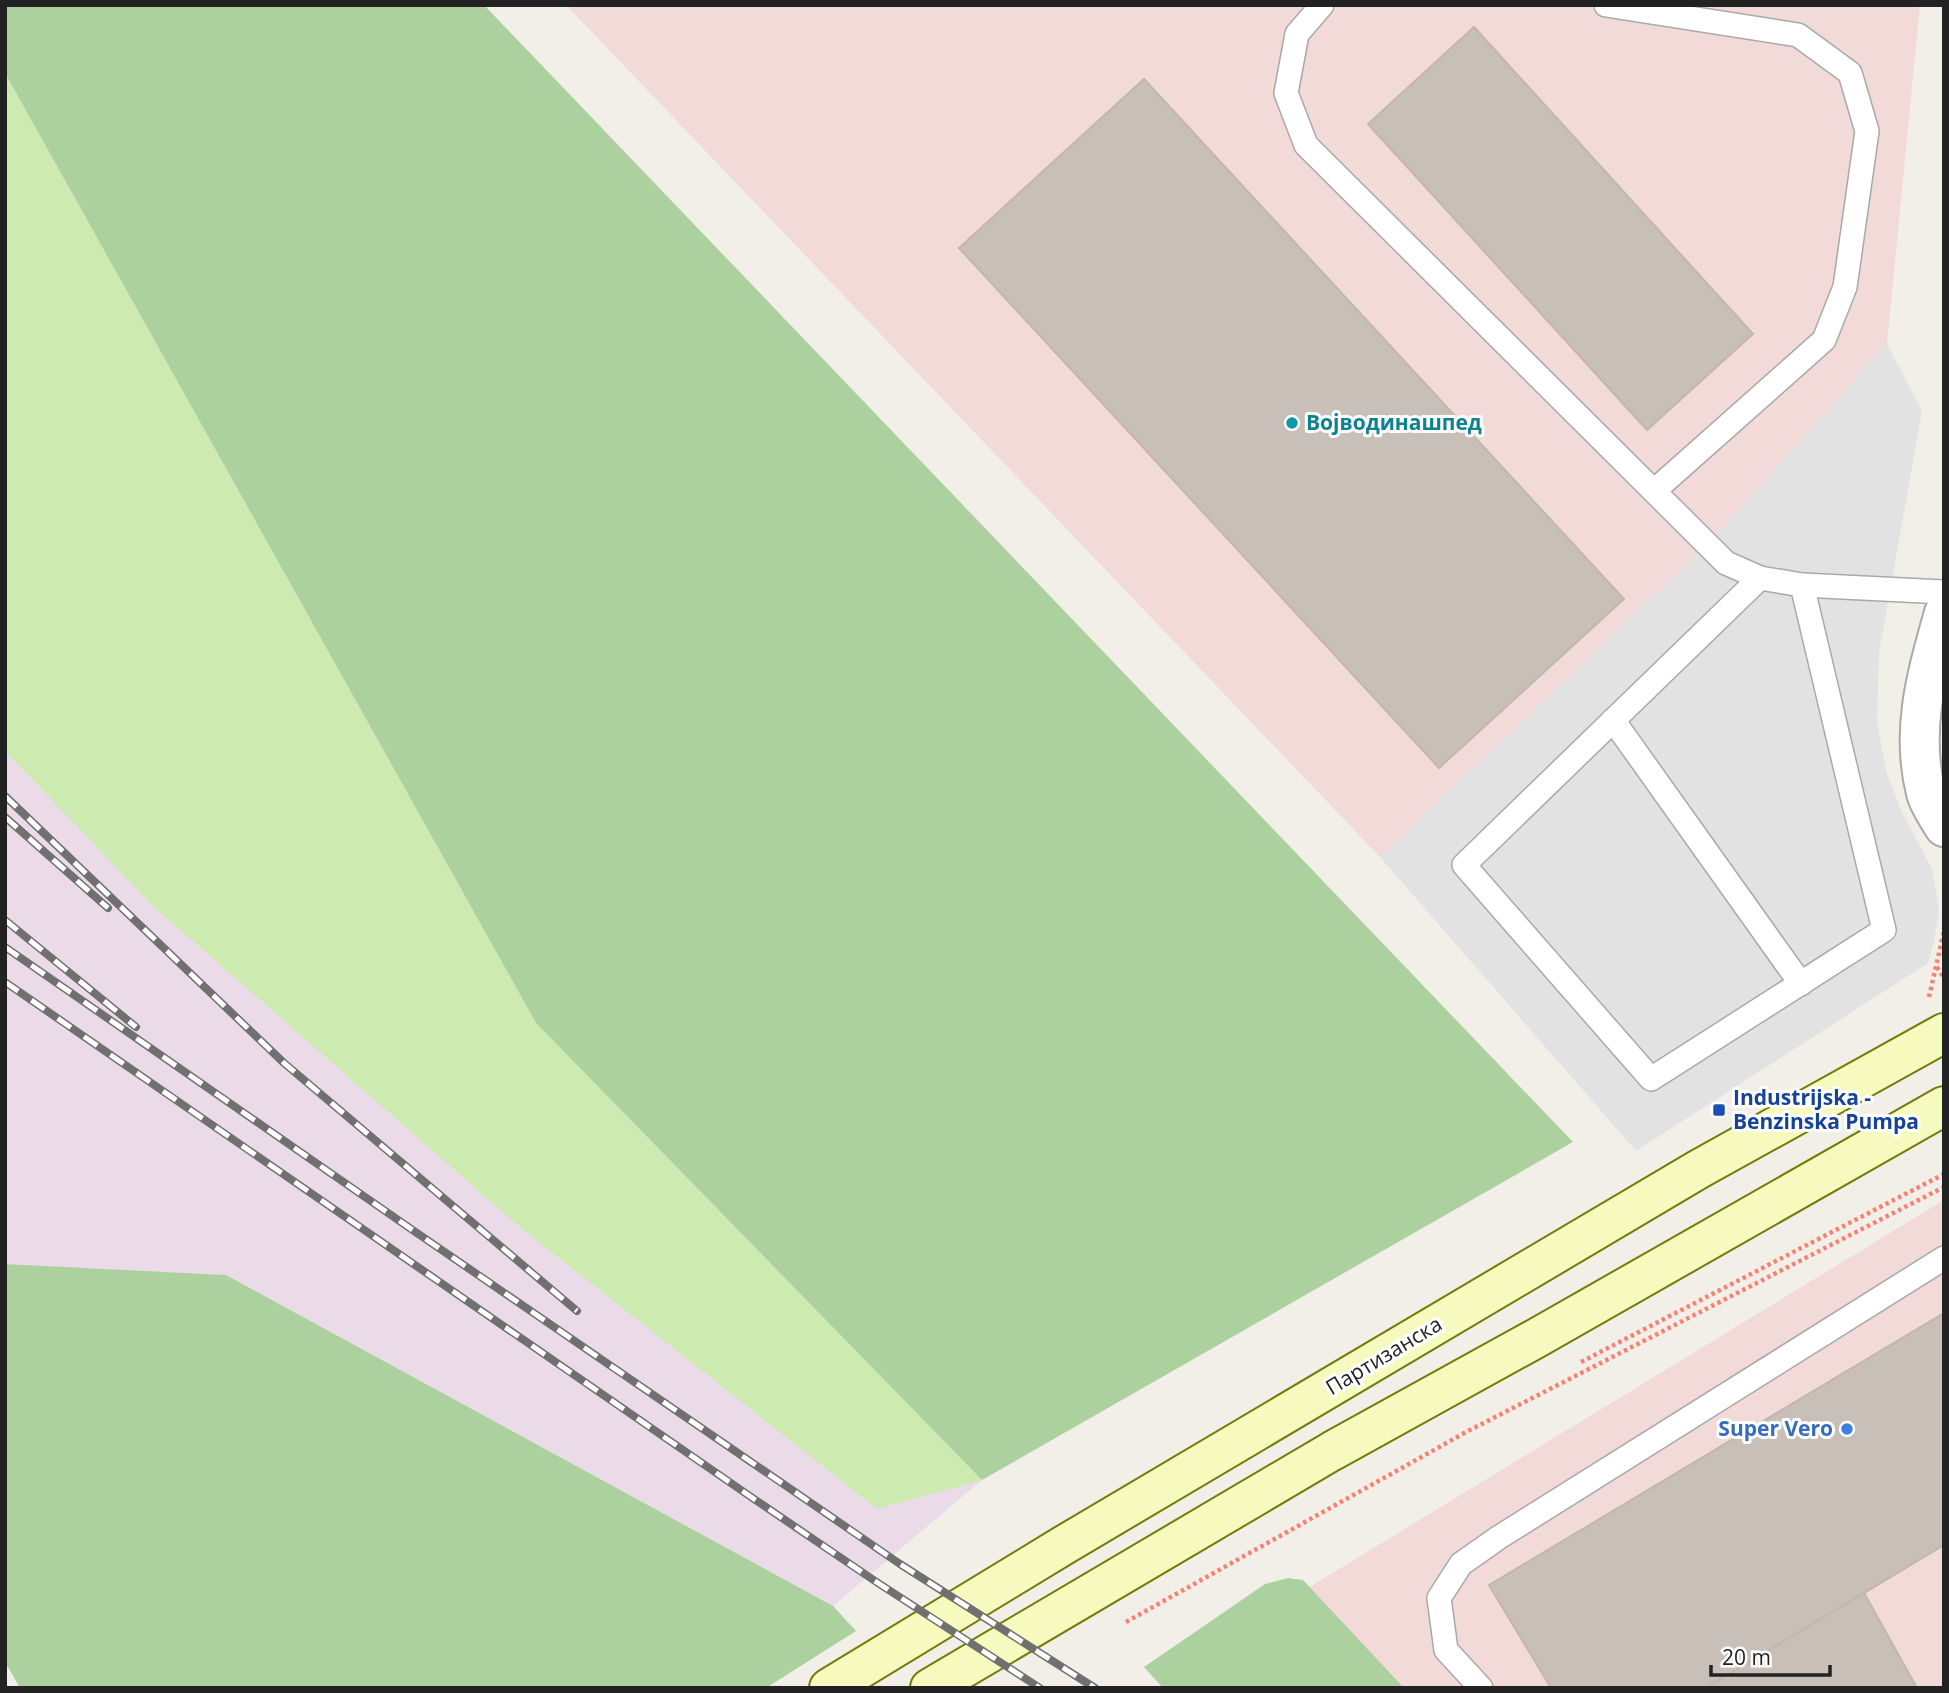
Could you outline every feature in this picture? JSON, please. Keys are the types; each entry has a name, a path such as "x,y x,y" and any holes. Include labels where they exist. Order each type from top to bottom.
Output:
{"main road":[{"name":"Партизанска","path":"829,1688 1064,1545 1666,1188 1944,1032"},
{"path":"930,1688 1332,1451 1944,1106"}],"street":[{"path":"1944,613 1925,680 1920,716 1920,755 1927,796 1944,827"}],"lane":[{"path":"1322,5 1297,34 1286,93 1306,145 1726,563 1760,578 1802,585 1944,592"},
{"path":"1606,5 1798,35 1850,73 1867,131 1845,287 1824,340 1654,491"},
{"path":"1760,578 1464,865 1651,1079 1884,930 1802,585"},
{"path":"1614,720 1801,984"},
{"path":"1481,1688 1446,1650 1439,1598 1461,1564 1498,1538 1944,1258"}],"path":[{"path":"1928,996 1944,931"},
{"path":"1936,966 1944,978"},
{"path":"1120,1625 1468,1431 1944,1187"}],"shaded area":[{"path":"566,5 1920,5 1887,344 1708,544 1380,857"},
{"path":"5,73 536,1023 982,1480 833,1606 226,1275 5,1264"},
{"path":"1887,344 1922,411 1879,653 1877,721 1886,771 1901,810 1932,869 1939,909 1928,963 1636,1151 1380,857 1708,544"},
{"path":"1944,1200 1944,1688 1402,1688 1308,1588"}],"green space":[{"path":"5,5 484,5 1573,1142 982,1480 536,1023 5,73"},
{"path":"5,73 536,1023 982,1480 877,1509 521,1228 155,908 5,751"},
{"path":"5,1264 226,1275 833,1606 856,1631 766,1688 20,1688 5,1662"},
{"path":"1288,1578 1303,1580 1404,1688 1163,1688 1144,1667 1265,1584"}],"building":[{"path":"1474,27 1753,334 1647,430 1368,124"},
{"name":"Војводинашпед","path":"1144,79 1624,599 1439,768 959,248"},
{"name":"Super Vero","path":"1944,1313 1944,1545 1706,1688 1551,1688 1489,1585"},
{"path":"1864,1593 1917,1688 1706,1688"}],"railway":[{"path":"5,796 284,1063 577,1311"},
{"path":"5,817 108,908"},
{"path":"5,920 136,1027"},
{"path":"5,947 900,1564 1095,1688"},
{"path":"5,982 754,1499 1040,1688"}],"place":[{"name":"Војводинашпед","path":"1292,423"},
{"name":"Industrijska - Benzinska Pumpa","path":"1719,1110"},
{"name":"Super Vero","path":"1847,1429"}]}
